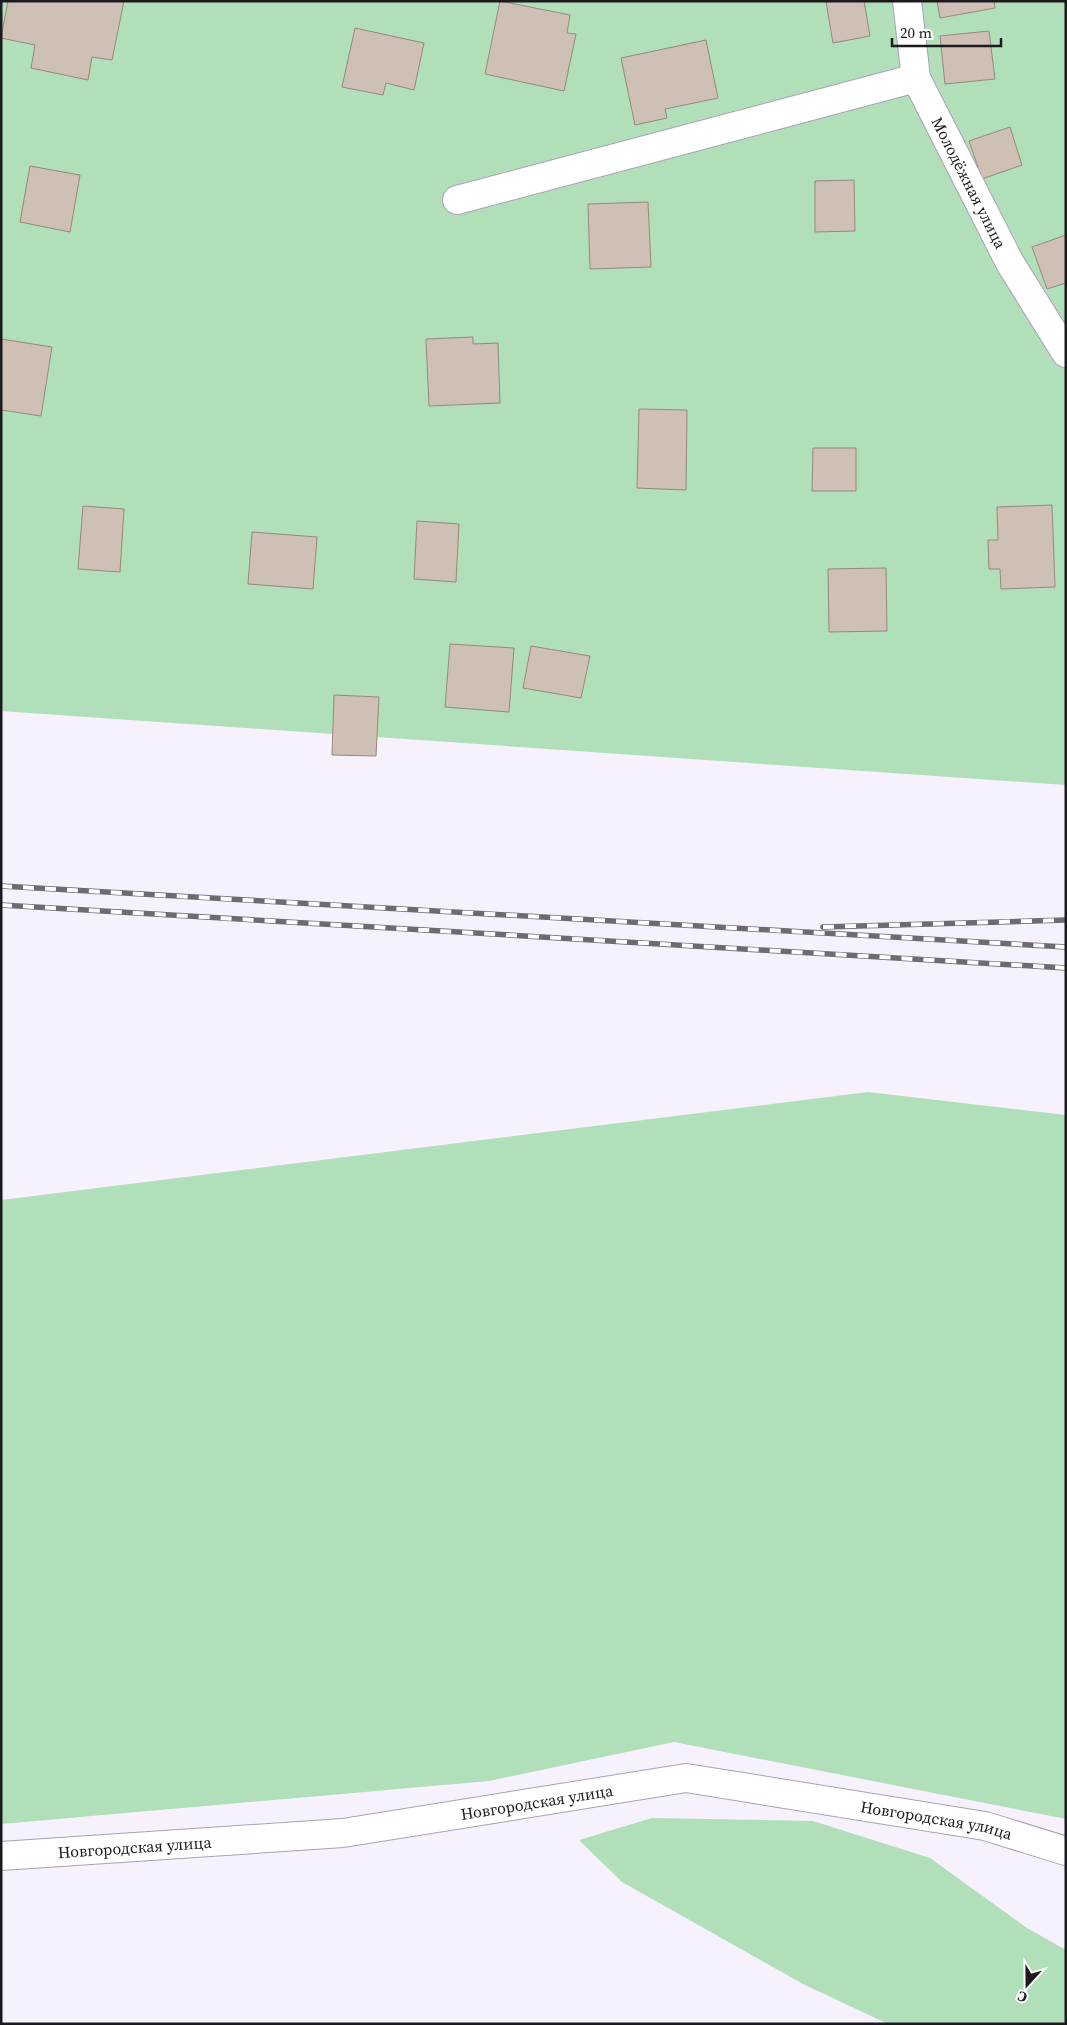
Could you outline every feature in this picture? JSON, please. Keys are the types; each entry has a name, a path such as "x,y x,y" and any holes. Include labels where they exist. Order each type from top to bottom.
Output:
{"street":[{"name":"Молодёжная улица","path":"907,1 916,78 1010,263 1066,353"},
{"path":"457,200 916,78"},
{"name":"Новгородская улица","path":"1,1856 342,1833 686,1778 985,1826 1066,1851"}],"green space":[{"path":"1,1 1066,1 1066,785 1,711"},
{"path":"868,1092 1066,1115 1066,1819 674,1742 489,1781 1,1824 1,1200"},
{"path":"652,1818 813,1821 930,1858 1027,1928 1066,1950 1066,2024 888,2024 803,1984 622,1882 579,1840"}],"building":[{"path":"8,1 124,1 112,60 92,57 88,80 31,68 35,45 1,38"},
{"path":"500,1 570,15 567,33 576,34 564,91 485,74"},
{"path":"864,1 870,36 833,43 826,2"},
{"path":"937,1 994,1 995,8 940,18"},
{"path":"355,28 424,43 414,90 386,83 383,95 342,87"},
{"path":"989,31 995,79 945,84 940,36"},
{"path":"706,40 718,98 665,109 667,118 635,125 621,58"},
{"path":"1010,127 1022,165 982,179 969,141"},
{"path":"30,166 80,175 70,232 20,222"},
{"path":"854,180 855,231 815,232 815,181"},
{"path":"648,202 651,267 590,269 588,204"},
{"path":"1066,235 1066,283 1047,289 1032,247"},
{"path":"473,337 473,344 498,343 500,403 429,406 426,339"},
{"path":"1,339 52,347 41,416 1,410"},
{"path":"639,409 687,410 686,490 637,488"},
{"path":"813,448 856,448 856,491 812,491"},
{"path":"1052,505 1055,587 1001,589 1000,569 989,569 988,540 998,540 997,507"},
{"path":"83,506 124,509 120,572 78,569"},
{"path":"417,521 459,524 456,582 414,579"},
{"path":"252,532 317,537 313,589 248,584"},
{"path":"886,568 887,631 829,632 828,569"},
{"path":"450,644 514,648 509,712 445,707"},
{"path":"531,646 590,656 581,698 523,688"},
{"path":"334,695 379,697 376,756 332,755"}],"railway":[{"path":"1,886 1066,947"},
{"path":"1,905 1066,968"},
{"path":"823,927 1066,920"}]}
